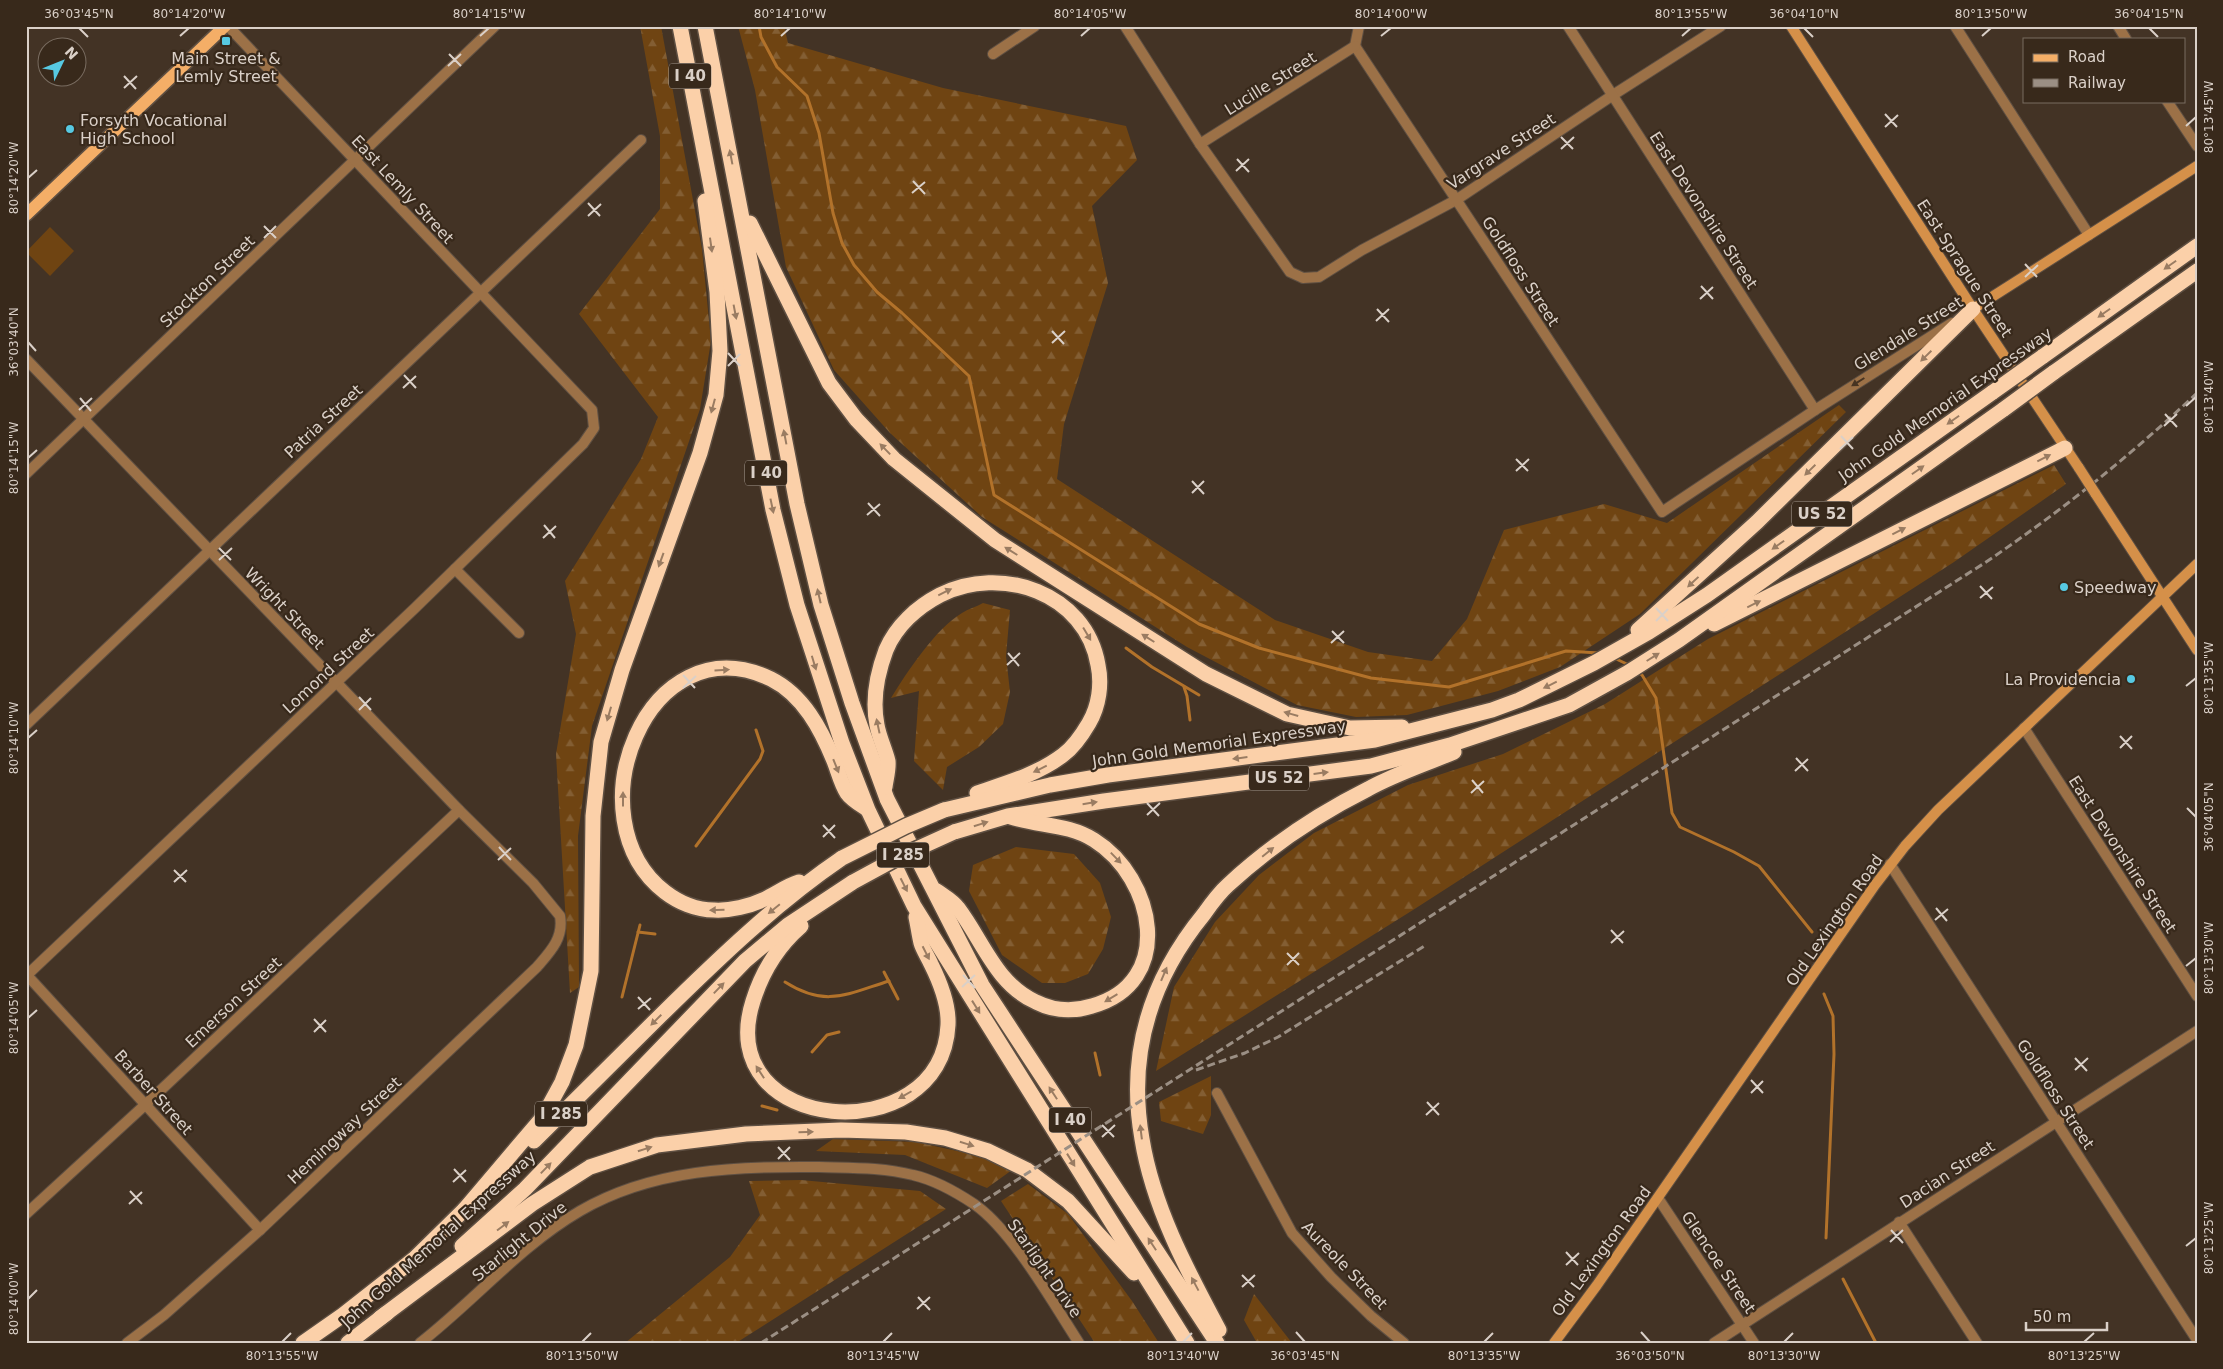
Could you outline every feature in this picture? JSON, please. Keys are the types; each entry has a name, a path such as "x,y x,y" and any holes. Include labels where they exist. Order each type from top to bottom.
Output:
{"highway":[{"name":"I 40","path":"680,26 772,510 797,605 820,680 868,810 914,906 1187,1343"},
{"name":"I 40","path":"705,26 741,205 797,504 819,596 852,703 884,791 982,985 1217,1343"},
{"path":"464,1210 543,1117 562,1082 578,1035 591,971 593,816 601,742 622,670 700,453 716,396 720,351 718,302 704,197 700,127"},
{"path":"741,205 829,383 856,419 894,459 995,540 1206,674 1287,714 1350,728 1426,727"},
{"name":"John Gold Memorial Expressway","path":"303,1343 343,1315 414,1259 718,959 766,916 812,879 842,858 906,826 944,810 1050,785 1108,775 1375,740 1492,710 1519,700 1594,664 1645,630 1707,595 2197,246"},
{"name":"John Gold Memorial Expressway","path":"348,1343 380,1318 526,1189 745,961 788,925 830,895 899,857 954,832 1008,816 1104,800 1371,766 1450,744 1569,705 1627,673 1679,640 2197,271"},
{"path":"1645,630 1973,309"},
{"path":"1679,640 1816,574 2065,448"},
{"path":"884,791 888,762 876,723 875,692 887,648 897,631 917,609 934,598 966,584 1006,582 1035,589 1049,595 1067,609 1085,630 1092,643 1100,672 1098,702 1093,716 1076,743 1051,764 1016,780 958,800 944,810"},
{"path":"812,879 792,884 751,904 711,910 682,902 657,886 647,875 634,856 626,836 623,814 623,786 632,747 639,728 655,703 678,684 710,670 735,669 770,679 791,693 808,712 818,726 848,794 868,810"},
{"path":"1226,1343 1185,1267 1154,1188 1142,1139 1136,1090 1139,1050 1148,1011 1168,964 1193,927 1227,885 1275,846 1320,815 1368,788 1544,713"},
{"path":"935,890 957,907 988,958 1003,977 1035,1002 1053,1008 1081,1009 1103,1003 1122,991 1142,964 1149,932 1144,904 1131,876 1110,852 1081,833 1062,827 1031,823 1008,816"},
{"path":"830,895 821,911 792,934 770,963 753,998 747,1035 754,1061 768,1083 778,1092 806,1107 835,1112 870,1110 903,1097 926,1079 942,1054 946,1040 947,1015 938,980 921,944 914,906"},
{"path":"380,1318 532,1204 590,1167 657,1145 746,1134 841,1130 906,1132 945,1138 988,1151 1027,1170 1068,1201 1166,1310"}],"main road":[{"path":"26,215 227,26"},
{"name":"East Sprague Street","path":"1791,26 1973,309 2197,650"},
{"name":"Glendale Street","path":"1973,309 2197,166"},
{"name":"Old Lexington Road","path":"1554,1343 1597,1285 1890,864 1938,810 2197,564"}],"street":[{"name":"East Lemly Street","path":"227,26 356,160 555,373"},
{"name":"Stockton Street","path":"26,474 495,26"},
{"path":"993,54 1035,26"},
{"path":"1125,26 1200,144"},
{"path":"1354,46 1359,26"},
{"name":"East Devonshire Street","path":"1568,26 1816,410"},
{"name":"Vargrave Street","path":"1200,144 1290,272 1303,278 1319,277 1362,250 1456,200 1612,95 1721,26"},
{"path":"1955,26 2089,235"},
{"path":"2118,26 2125,38"},
{"name":"Lucille Street","path":"1200,144 1354,46"},
{"name":"Goldfloss Street","path":"1354,46 1662,512"},
{"path":"2168,102 2197,146"},
{"name":"Patria Street","path":"26,725 641,140"},
{"name":"Glendale Street","path":"1662,512 1973,309"},
{"name":"Wright Street","path":"26,359 458,810 533,883 560,916 561,922"},
{"name":"Lomond Street","path":"27,975 336,683 583,444 594,428 592,410 555,373"},
{"path":"455,569 519,633"},
{"name":"East Devonshire Street","path":"2024,728 2197,996"},
{"name":"Emerson Street","path":"26,1214 146,1104 458,810"},
{"name":"Goldfloss Street","path":"1890,864 2197,1340"},
{"name":"Hemingway Street","path":"127,1343 164,1315 260,1230 537,967 558,943 561,922"},
{"name":"Barber Street","path":"27,975 260,1230"},
{"name":"Dacian Street","path":"1714,1343 2197,1031"},
{"name":"Aureole Street","path":"1217,1093 1292,1233 1338,1284 1371,1316 1404,1343"},
{"name":"Starlight Drive","path":"420,1343 554,1229 605,1198 657,1180 696,1172 736,1168 786,1167 891,1170 915,1175 952,1191 975,1205 999,1228 1015,1247 1079,1343"},
{"name":"Glencoe Street","path":"1658,1198 1754,1343"},
{"path":"1899,1222 1977,1343"}],"green space":[{"path":"640,26 661,26 702,249 711,341 700,409 592,726 578,836 579,987 570,993 556,754 576,634 565,581 641,459 658,417 579,314 660,209 660,136"},
{"path":"738,26 784,26 788,43 943,88 1126,126 1137,160 1092,206 1108,283 1064,424 1057,479 1275,620 1368,652 1432,661 1467,619 1504,530 1604,504 1667,523 1839,405 1846,412 1640,614 1560,667 1498,691 1407,715 1356,717 1297,705 1187,647 982,517 890,433 834,370 786,267 755,90"},
{"path":"50,227 74,251 50,276 26,252"},
{"path":"2054,465 2066,484 1954,562 1413,910 1156,1071 1174,987 1215,922 1259,875 1314,833 1408,785 1503,754 1605,704 1708,639"},
{"path":"983,603 1010,610 1006,656 1010,692 1003,724 979,747 947,767 943,790 914,761 919,691 891,698 914,664 942,629 962,613"},
{"path":"1016,847 1074,854 1100,883 1111,917 1103,949 1088,974 1065,983 1042,983 1002,955 969,891 973,865"},
{"path":"1211,1076 1211,1115 1203,1134 1161,1121 1159,1102"},
{"path":"833,1139 916,1142 980,1156 1012,1170 987,1188 905,1155 816,1151"},
{"path":"801,1180 920,1191 946,1209 736,1343 625,1343 730,1257 760,1215 749,1181"},
{"path":"1028,1184 1068,1214 1132,1301 1159,1343 1095,1343 1001,1201"},
{"path":"1254,1294 1292,1343 1257,1343 1244,1320"}],"waterway":[{"path":"759,26 761,37 777,67 807,96 819,133 833,213 842,243 854,265 877,292 969,376 994,495 1199,624 1259,648 1371,678 1449,687 1566,651 1599,653"},
{"path":"1126,648 1152,667 1199,695"},
{"path":"1614,658 1629,665"},
{"path":"1638,672 1642,675 1656,698 1672,813 1680,827 1759,866 1812,932"},
{"path":"1184,687 1190,720"},
{"path":"696,846 760,759 763,751 756,730"},
{"path":"622,997 640,925"},
{"path":"638,932 655,934"},
{"path":"884,972 898,999"},
{"path":"785,982 813,995 825,997 848,994 889,981"},
{"path":"1824,994 1833,1016 1834,1054 1826,1238"},
{"path":"812,1052 827,1035 839,1032"},
{"path":"1095,1053 1100,1075"},
{"path":"762,1106 777,1110"},
{"path":"1843,1279 1876,1343"}],"railway":[{"path":"761,1343 1983,564 2039,525 2093,483 2197,393"},
{"path":"1196,1070 1245,1053 1278,1037 1426,945"}],"place":[{"name":"Main Street & Lemly Street","path":"226,41"},
{"name":"Forsyth Vocational High School","path":"70,129"},
{"name":"Speedway","path":"2064,587"},
{"name":"La Providencia","path":"2131,679"}]}
